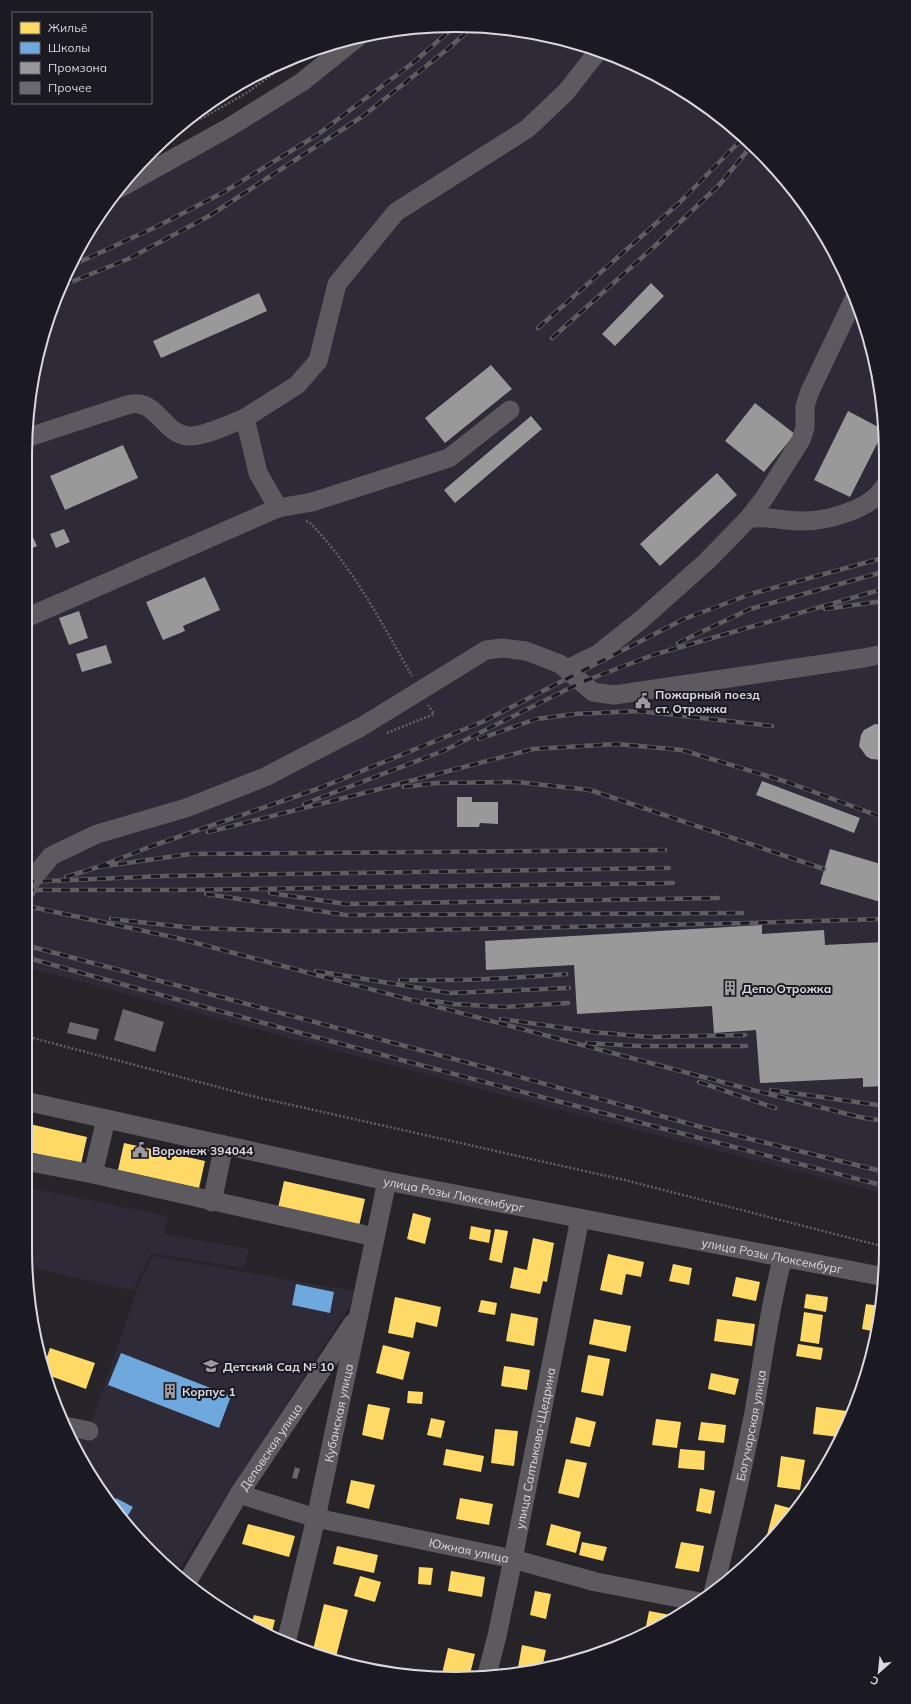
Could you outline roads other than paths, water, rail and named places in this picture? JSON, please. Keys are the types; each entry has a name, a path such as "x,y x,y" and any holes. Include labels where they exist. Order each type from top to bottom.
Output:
{"street":[{"path":"134,180 228,128 296,86 347,46"},
{"path":"33,436 127,405 140,404 150,409 170,428 188,436 198,435 245,418 297,385 318,361 337,284 396,212 527,129 566,92 595,55"},
{"path":"567,669 598,654 642,619 707,561 748,519 765,497 801,440 805,428 806,406 810,391 851,304"},
{"path":"32,615 278,508 312,502 449,458 510,410"},
{"path":"245,418 258,472 278,508"},
{"path":"748,519 766,516 801,521 822,518 859,508 871,502 879,495"},
{"path":"32,880 51,856 97,834 186,808 265,777 361,727 486,650 502,648 526,651 560,664 593,692 614,695 879,655"},
{"name":"улица Розы Люксембург","path":"32,1103 387,1182 878,1276"},
{"path":"93,1174 106,1119"},
{"path":"212,1202 224,1146"},
{"path":"32,1162 93,1174 375,1238"},
{"name":"Кубанская улица","path":"288,1637 316,1518 387,1182"},
{"name":"улица Салтыкова-Щедрина","path":"488,1670 497,1636 580,1218"},
{"name":"Богучарская улица","path":"716,1582 754,1413 762,1362 783,1258"},
{"name":"Деповская улица","path":"190,1578 240,1494 359,1314"},
{"path":"72,1427 89,1431"},
{"name":"Южная улица","path":"240,1494 316,1518 512,1559 596,1582 692,1600"}],"railway":[{"path":"79,262 160,225 224,192 317,135 414,62 448,32"},
{"path":"69,283 128,259 209,216 363,116 449,48 466,32"},
{"path":"538,328 679,203 740,141"},
{"path":"552,338 656,245 720,184 748,150"},
{"path":"98,867 152,846 320,788 482,722 684,619 751,594 879,559"},
{"path":"678,643 750,609 879,573"},
{"path":"304,804 443,751 582,682 653,655 879,590"},
{"path":"825,609 879,602"},
{"path":"479,739 536,719 575,714 638,711 772,726"},
{"path":"208,832 533,749 617,744 682,750 787,782 879,816"},
{"path":"404,787 436,783 517,782 590,790 824,869"},
{"path":"66,877 98,867 190,854 665,850"},
{"path":"32,882 165,876 669,868"},
{"path":"32,890 181,890 673,883"},
{"path":"270,893 346,904 718,898"},
{"path":"206,894 346,915 742,913"},
{"path":"32,907 177,938 741,1087 859,1117 879,1120"},
{"path":"111,919 194,928 288,931 377,931 879,919"},
{"path":"32,947 469,1063 701,1127 879,1171"},
{"path":"32,959 347,1046 879,1184"},
{"path":"316,971 450,993 569,988"},
{"path":"400,980 483,979 566,974"},
{"path":"426,1000 454,1004 505,1007 568,1003"},
{"path":"501,1019 593,1032 649,1037 745,1035"},
{"path":"587,1043 639,1046 746,1046"},
{"path":"699,1082 775,1108"},
{"path":"771,1090 879,1105"}],"place":[{"name":"Пожарный поезд ст. Отрожка","path":"643,701"},
{"name":"Депо Отрожка","path":"730,988"},
{"name":"Воронеж 394044","path":"140,1150"},
{"name":"Детский Сад № 10","path":"211,1366"},
{"name":"Корпус 1","path":"170,1391"}]}
